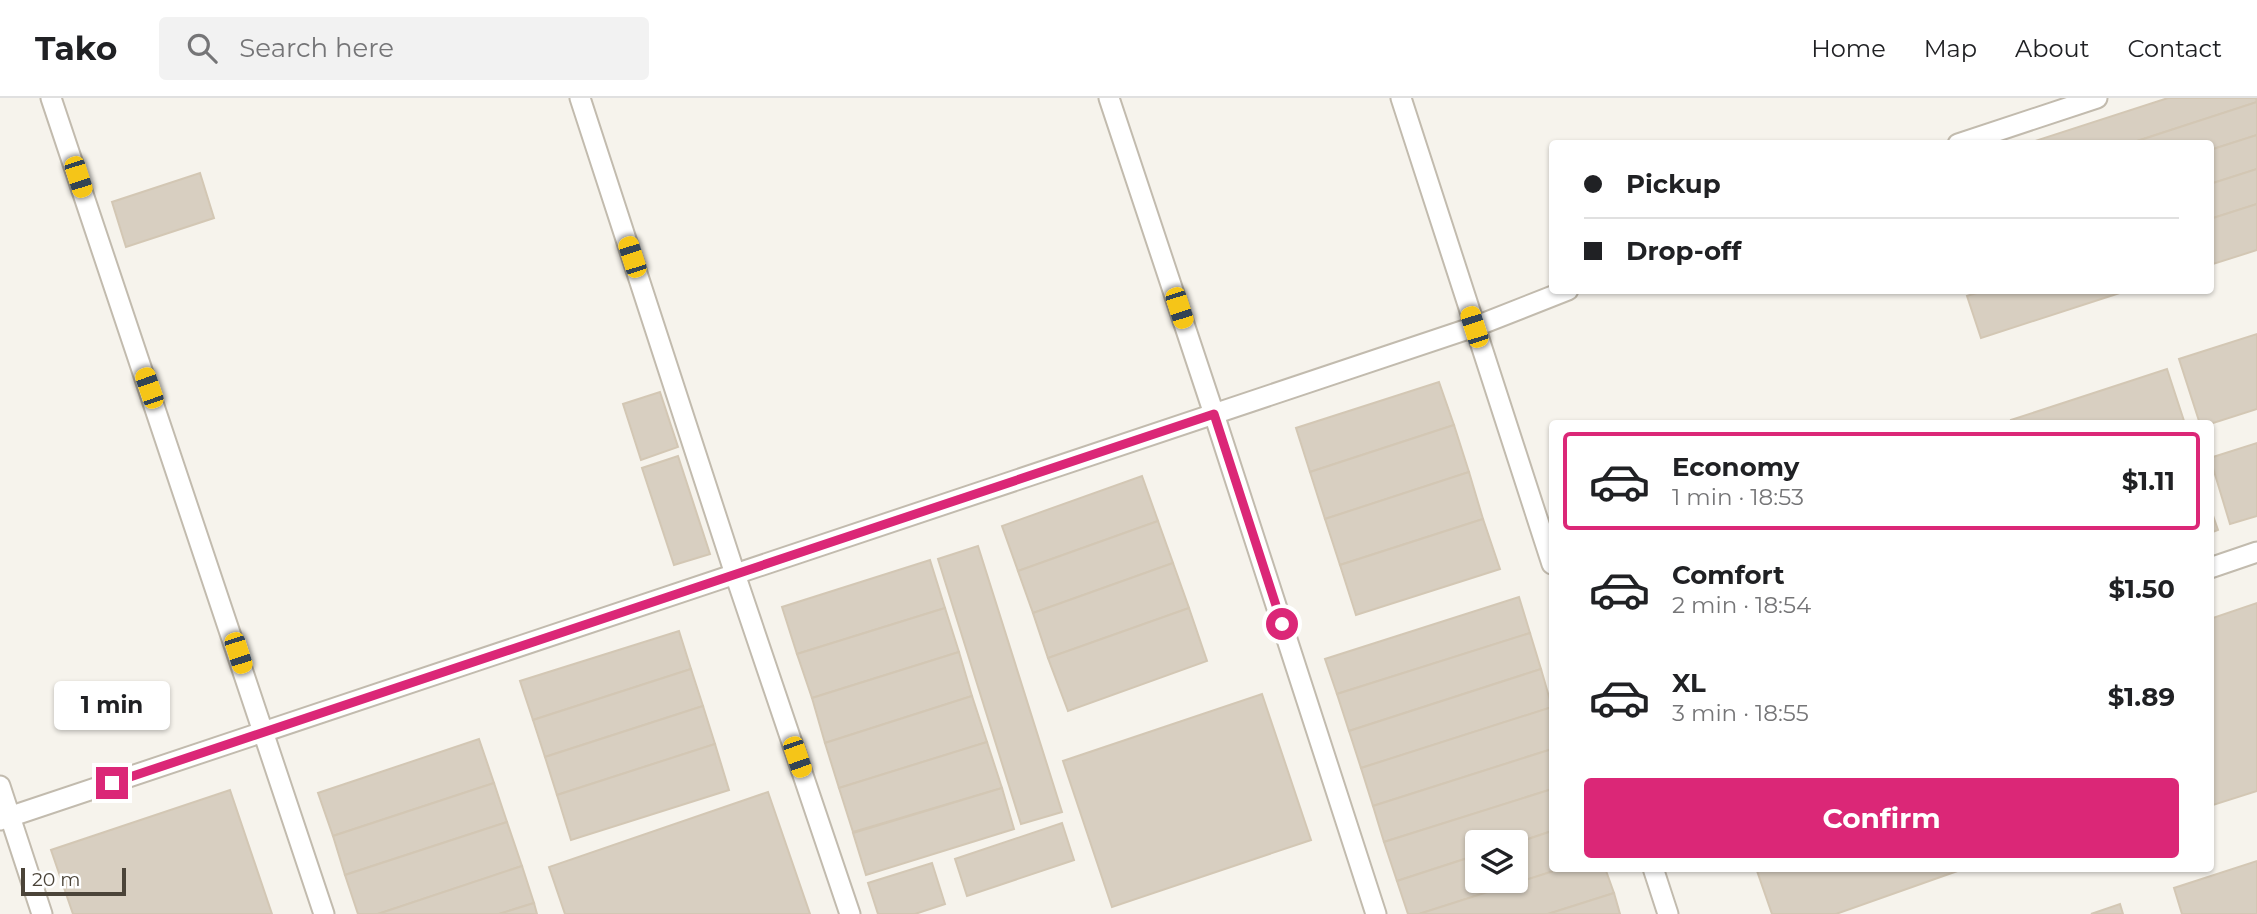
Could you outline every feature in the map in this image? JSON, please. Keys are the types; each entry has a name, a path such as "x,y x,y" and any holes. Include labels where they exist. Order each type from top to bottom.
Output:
{"lane":[{"path":"51,98 324,914"},
{"path":"580,98 735,574 850,914"},
{"path":"1108,98 1214,414 1376,914"},
{"path":"1401,98 1549,555"},
{"path":"1970,140 2096,98"},
{"path":"5,818 1474,327 1558,294"},
{"path":"2214,567 2257,552"},
{"path":"0,786 5,818 42,914"},
{"path":"1654,872 1668,914"}],"building":[{"path":"2168,98 2256,98 2257,102 2140,140 2038,140"},
{"path":"2257,102 2257,135 2214,149 2214,140 2140,140"},
{"path":"2257,135 2257,169 2214,183 2214,149"},
{"path":"2257,169 2257,204 2214,218 2214,183"},
{"path":"200,173 214,218 126,247 112,202"},
{"path":"2257,204 2257,250 2214,264 2214,218"},
{"path":"1973,294 2117,294 1981,338 1967,296"},
{"path":"2257,334 2257,409 2214,423 2214,420 2199,420 2179,359"},
{"path":"2167,369 2184,420 2011,420"},
{"path":"1439,382 1454,425 1310,472 1296,428"},
{"path":"660,392 678,447 641,460 623,404"},
{"path":"1454,425 1469,472 1325,519 1310,472"},
{"path":"2257,443 2257,516 2230,524 2214,471 2214,457"},
{"path":"678,456 710,554 674,565 642,468"},
{"path":"1469,472 1483,519 1340,565 1325,519"},
{"path":"1142,476 1158,521 1018,571 1002,526"},
{"path":"1483,519 1500,569 1356,615 1340,565"},
{"path":"1158,521 1173,563 1033,613 1018,571"},
{"path":"978,546 1062,812 1021,824 938,559"},
{"path":"930,560 945,608 797,654 782,607"},
{"path":"1173,563 1189,608 1048,658 1033,613"},
{"path":"1519,597 1530,633 1337,694 1325,659"},
{"path":"2257,603 2257,791 2214,805 2214,618"},
{"path":"945,608 959,652 812,698 797,654"},
{"path":"1189,608 1207,661 1068,711 1048,658"},
{"path":"679,631 691,669 533,720 520,681"},
{"path":"1530,633 1541,669 1349,731 1337,694"},
{"path":"959,652 972,696 825,743 812,698"},
{"path":"691,669 703,706 545,757 533,720"},
{"path":"1541,669 1549,697 1549,708 1361,768 1349,731"},
{"path":"1262,694 1311,840 1112,907 1063,761"},
{"path":"972,696 987,742 839,788 825,743"},
{"path":"703,706 715,744 557,795 545,757"},
{"path":"1549,708 1549,750 1373,806 1361,768"},
{"path":"479,739 494,783 333,836 318,793"},
{"path":"987,742 1002,788 853,832 839,788"},
{"path":"715,744 729,790 571,840 557,795"},
{"path":"1549,750 1549,790 1384,842 1373,806"},
{"path":"494,783 507,822 345,875 333,836"},
{"path":"1002,788 1014,829 866,875 853,833"},
{"path":"230,790 272,914 73,914 51,850"},
{"path":"1549,790 1549,832 1528,839 1528,830 1465,830 1465,859 1397,881 1384,842"},
{"path":"768,792 810,914 565,914 549,867"},
{"path":"507,822 522,866 378,914 358,914 345,875"},
{"path":"1062,823 1074,860 967,896 955,859"},
{"path":"1549,832 1549,872 1528,879 1528,839"},
{"path":"1465,859 1465,893 1485,893 1419,914 1408,914 1397,881"},
{"path":"2257,861 2257,914 2182,914 2174,888"},
{"path":"932,863 945,904 915,914 878,914 868,883"},
{"path":"522,866 534,903 499,914 378,914"},
{"path":"1550,872 1606,872 1614,893 1548,914 1419,914 1485,893 1528,893 1528,879"},
{"path":"1757,872 1955,872 1836,914 1772,914"},
{"path":"1614,893 1620,914 1548,914"},
{"path":"534,903 537,914 499,914"},
{"path":"2120,904 2123,914 2091,914"}],"route":[{"path":"112,783 1214,414 1282,624"}]}
